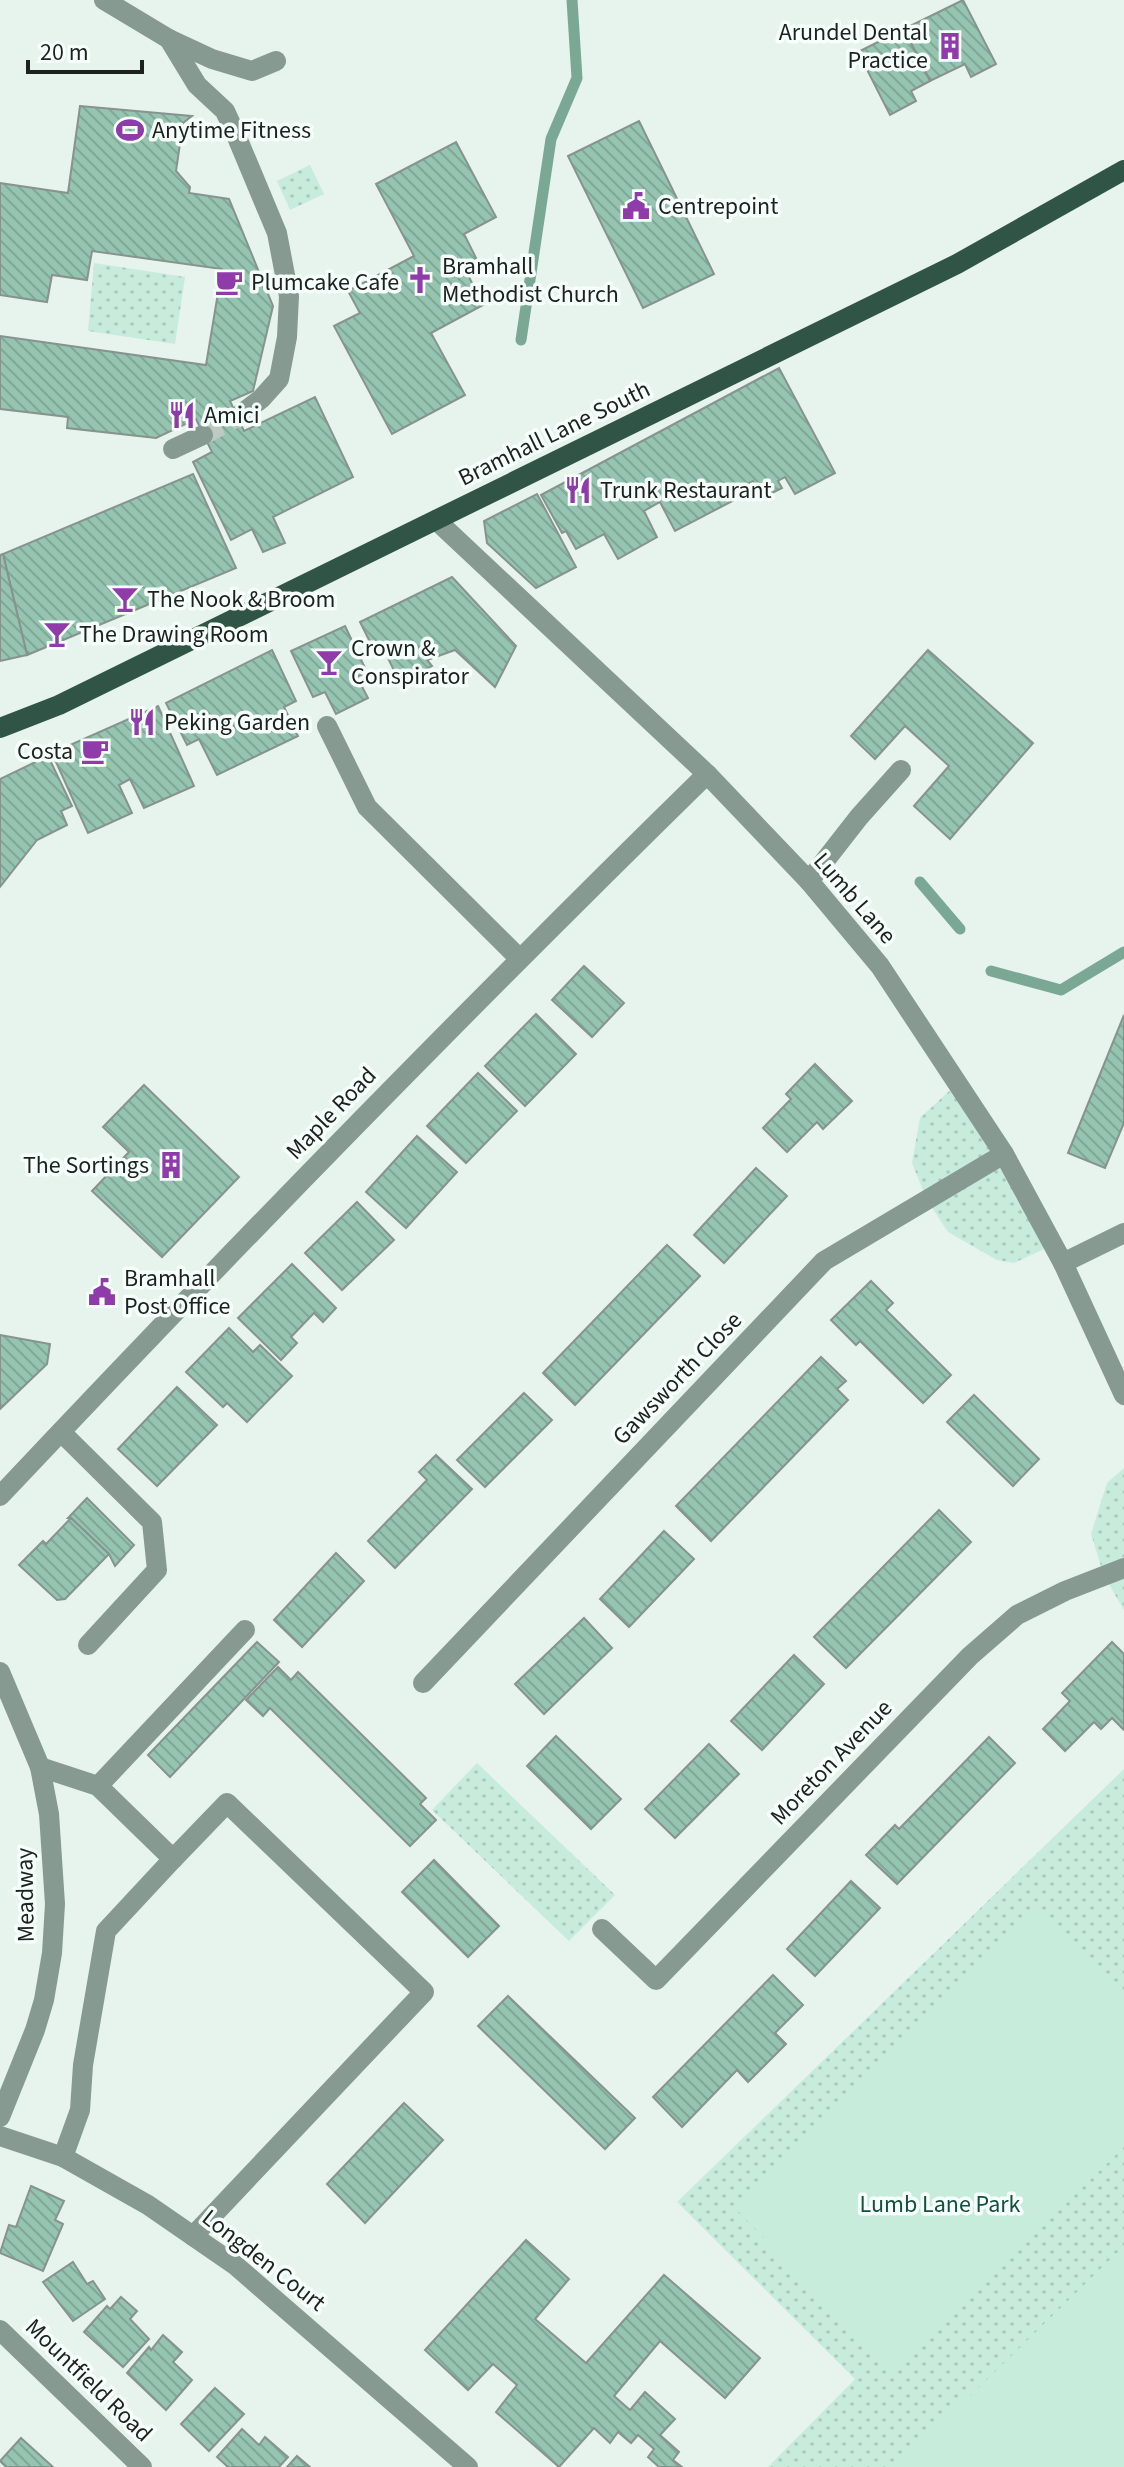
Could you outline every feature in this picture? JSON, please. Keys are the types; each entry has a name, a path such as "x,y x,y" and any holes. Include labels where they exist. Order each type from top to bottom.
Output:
{"main road":[{"name":"Bramhall Lane South","path":"0,728 59,705 957,264 1124,170"}],"street":[{"path":"104,0 169,39 212,59 252,71 276,61"},
{"path":"169,39 197,85 225,111 277,233 289,296 287,337 279,379 261,399 237,417"},
{"path":"173,449 203,435"},
{"name":"Lumb Lane","path":"436,520 707,774 809,881 880,966 1004,1154 1063,1263 1124,1395"},
{"path":"327,726 367,807 519,958"},
{"path":"809,881 901,770"},
{"name":"Maple Road","path":"0,1496 183,1302 519,958 707,774"},
{"name":"Gawsworth Close","path":"423,1683 824,1261 1004,1154"},
{"path":"1063,1263 1124,1233"},
{"path":"61,1432 152,1522 157,1570 88,1645"},
{"name":"Moreton Avenue","path":"602,1929 656,1980 970,1656 1017,1615 1065,1591 1124,1568"},
{"path":"98,1786 245,1630"},
{"name":"Meadway","path":"0,1672 40,1767 49,1814 55,1904 52,1953 44,2000 0,2117"},
{"path":"40,1767 98,1786 173,1859"},
{"path":"63,2157 80,2110 83,2065 106,1931 227,1803 424,1992 193,2236"},
{"name":"Longden Court","path":"0,2136 63,2157 148,2205 235,2265 468,2467"},
{"name":"Mountfield Road","path":"0,2330 142,2467"}],"green space":[{"path":"310,165 324,194 290,210 277,181"},
{"path":"94,263 185,277 175,344 88,331"},
{"path":"958,1083 1053,1245 1014,1263 997,1260 948,1232 927,1200 912,1163 920,1118"},
{"path":"1124,1468 1124,1610 1104,1576 1091,1534 1107,1483"},
{"path":"477,1763 615,1895 569,1941 432,1810"},
{"name":"Lumb Lane Park","path":"1124,1769 1124,2467 768,2467 855,2379 677,2202"},
{"path":"1039,1909 1124,1996 1124,2147 893,2371 733,2206"},
{"path":"1124,2246 1124,2467 897,2467"}],"building":[{"name":"Arundel Dental Practice","path":"963,0 996,64 971,77 965,64 930,81 904,29"},
{"path":"904,29 930,81 911,91 916,101 890,115 858,52"},
{"path":"80,106 192,116 183,123 176,171 190,187 189,193 229,199 273,306 253,391 230,401 244,431 315,397 353,477 273,517 285,543 263,552 252,529 231,540 193,462 212,452 196,419 156,438 67,428 68,417 0,409 0,336 206,365 222,269 92,251 87,280 52,275 47,302 0,295 0,183 68,193"},
{"name":"Centrepoint","path":"639,121 714,274 643,308 568,156"},
{"name":"Bramhall Methodist Church","path":"456,142 496,217 464,234 478,262 465,269 483,305 431,333 465,395 392,434 334,326 360,313 348,291 414,256 376,184"},
{"path":"779,368 835,473 795,494 785,477 778,481 782,488 762,498 753,481 736,490 740,497 675,531 660,502 644,511 657,537 618,559 604,534 576,549 566,531 562,533 541,495"},
{"path":"193,474 236,568 27,655 3,554"},
{"path":"537,494 576,567 536,588 487,543 484,521"},
{"path":"3,554 27,655 0,661 0,555"},
{"path":"452,577 516,646 495,687 455,650 427,660 432,666 400,683 386,654 378,658 360,622"},
{"name":"Crown & Conspirator","path":"345,626 367,672 357,677 368,698 336,714 325,692 313,697 291,651"},
{"path":"272,650 296,701 284,707 298,736 217,775 199,739 187,745 166,703"},
{"path":"928,650 1033,743 950,839 914,806 949,766 905,726 875,759 851,736"},
{"path":"158,706 194,786 144,808 130,779 119,785 132,813 88,833 52,753"},
{"path":"48,756 72,806 61,811 67,825 37,840 0,887 0,779"},
{"path":"584,966 624,1003 592,1037 552,1000"},
{"path":"536,1014 576,1054 525,1106 485,1066"},
{"path":"1124,1015 1124,1123 1105,1168 1068,1153"},
{"path":"815,1064 852,1101 823,1129 817,1122 787,1152 763,1128 791,1099 786,1094"},
{"path":"478,1073 517,1111 466,1163 427,1126"},
{"name":"The Sortings","path":"144,1085 239,1177 162,1257 92,1191 129,1152 103,1127"},
{"path":"417,1136 457,1172 406,1228 366,1192"},
{"path":"756,1168 787,1196 724,1263 694,1235"},
{"path":"357,1202 394,1240 342,1290 305,1253"},
{"path":"667,1245 700,1276 575,1405 543,1373"},
{"path":"292,1264 336,1308 323,1322 314,1313 291,1337 297,1343 281,1360 238,1318"},
{"path":"871,1281 893,1303 886,1310 951,1375 923,1403 860,1341 856,1345 831,1320"},
{"path":"229,1328 253,1352 260,1345 292,1376 247,1422 227,1403 223,1407 186,1372"},
{"path":"0,1335 50,1344 47,1364 0,1409"},
{"path":"821,1357 846,1381 837,1389 848,1400 711,1541 676,1506"},
{"path":"177,1387 217,1425 157,1486 118,1449"},
{"path":"524,1393 552,1420 485,1487 457,1460"},
{"path":"974,1395 1039,1459 1013,1486 947,1422"},
{"path":"436,1455 472,1489 395,1568 368,1541 427,1480 419,1472"},
{"path":"87,1498 134,1545 115,1566 109,1554 68,1518"},
{"path":"939,1510 971,1542 846,1668 814,1637"},
{"path":"71,1518 109,1554 65,1599 57,1600 19,1565 43,1541 46,1544"},
{"path":"664,1531 694,1559 629,1627 600,1599"},
{"path":"336,1553 364,1581 302,1647 274,1620"},
{"path":"584,1618 612,1648 544,1714 515,1684"},
{"path":"257,1642 279,1662 170,1777 148,1755"},
{"path":"1112,1642 1124,1654 1124,1730 1112,1718 1101,1729 1094,1722 1065,1751 1043,1729 1070,1701 1062,1693"},
{"path":"794,1655 824,1684 762,1750 731,1721"},
{"path":"278,1667 291,1680 298,1672 426,1798 420,1804 436,1820 410,1846 270,1708 263,1716 246,1700"},
{"path":"556,1736 621,1799 591,1829 527,1766"},
{"path":"989,1737 1015,1763 897,1884 866,1855 895,1825 899,1829"},
{"path":"709,1744 739,1774 675,1838 645,1809"},
{"path":"434,1860 499,1926 468,1957 402,1892"},
{"path":"851,1881 880,1908 815,1976 787,1949"},
{"path":"773,1975 803,2005 775,2033 786,2044 748,2082 737,2070 682,2127 653,2097"},
{"path":"508,1996 635,2118 605,2149 478,2026"},
{"path":"404,2103 443,2140 365,2223 327,2184"},
{"path":"31,2186 64,2201 55,2220 63,2224 43,2271 0,2253 9,2225 16,2227"},
{"path":"526,2240 569,2279 535,2319 586,2363 664,2275 760,2358 725,2398 660,2341 614,2396 630,2410 645,2392 675,2419 660,2435 679,2452 673,2460 682,2467 659,2467 648,2457 654,2449 638,2435 631,2443 618,2432 610,2443 594,2428 559,2467 496,2412 517,2385 493,2364 468,2390 425,2350"},
{"path":"73,2262 87,2284 93,2281 105,2299 73,2321 43,2282"},
{"path":"121,2297 137,2311 130,2319 149,2339 123,2367 84,2332 107,2306 110,2309"},
{"path":"163,2335 182,2352 173,2362 192,2380 166,2410 127,2373"},
{"path":"215,2388 244,2414 209,2451 181,2424"},
{"path":"242,2429 259,2445 265,2437 288,2457 279,2467 228,2467 217,2457"},
{"path":"21,2438 53,2467 6,2467 0,2461"},
{"path":"297,2456 310,2467 287,2467"}],"waterway":[{"path":"521,340 551,139 577,78 572,0"},
{"path":"920,882 960,929"},
{"path":"991,971 1061,990 1124,952"}],"tunnel":[{"path":"203,435 237,417"}],"place":[{"name":"Arundel Dental Practice","path":"950,46"},
{"name":"Anytime Fitness","path":"130,130"},
{"name":"Centrepoint","path":"636,206"},
{"name":"Bramhall Methodist Church","path":"420,280"},
{"name":"Plumcake Cafe","path":"229,282"},
{"name":"Amici","path":"182,415"},
{"name":"Trunk Restaurant","path":"578,490"},
{"name":"The Nook & Broom","path":"125,599"},
{"name":"The Drawing Room","path":"57,634"},
{"name":"Crown & Conspirator","path":"329,662"},
{"name":"Peking Garden","path":"142,722"},
{"name":"Costa","path":"95,751"},
{"name":"The Sortings","path":"171,1165"},
{"name":"Bramhall Post Office","path":"102,1292"}]}
